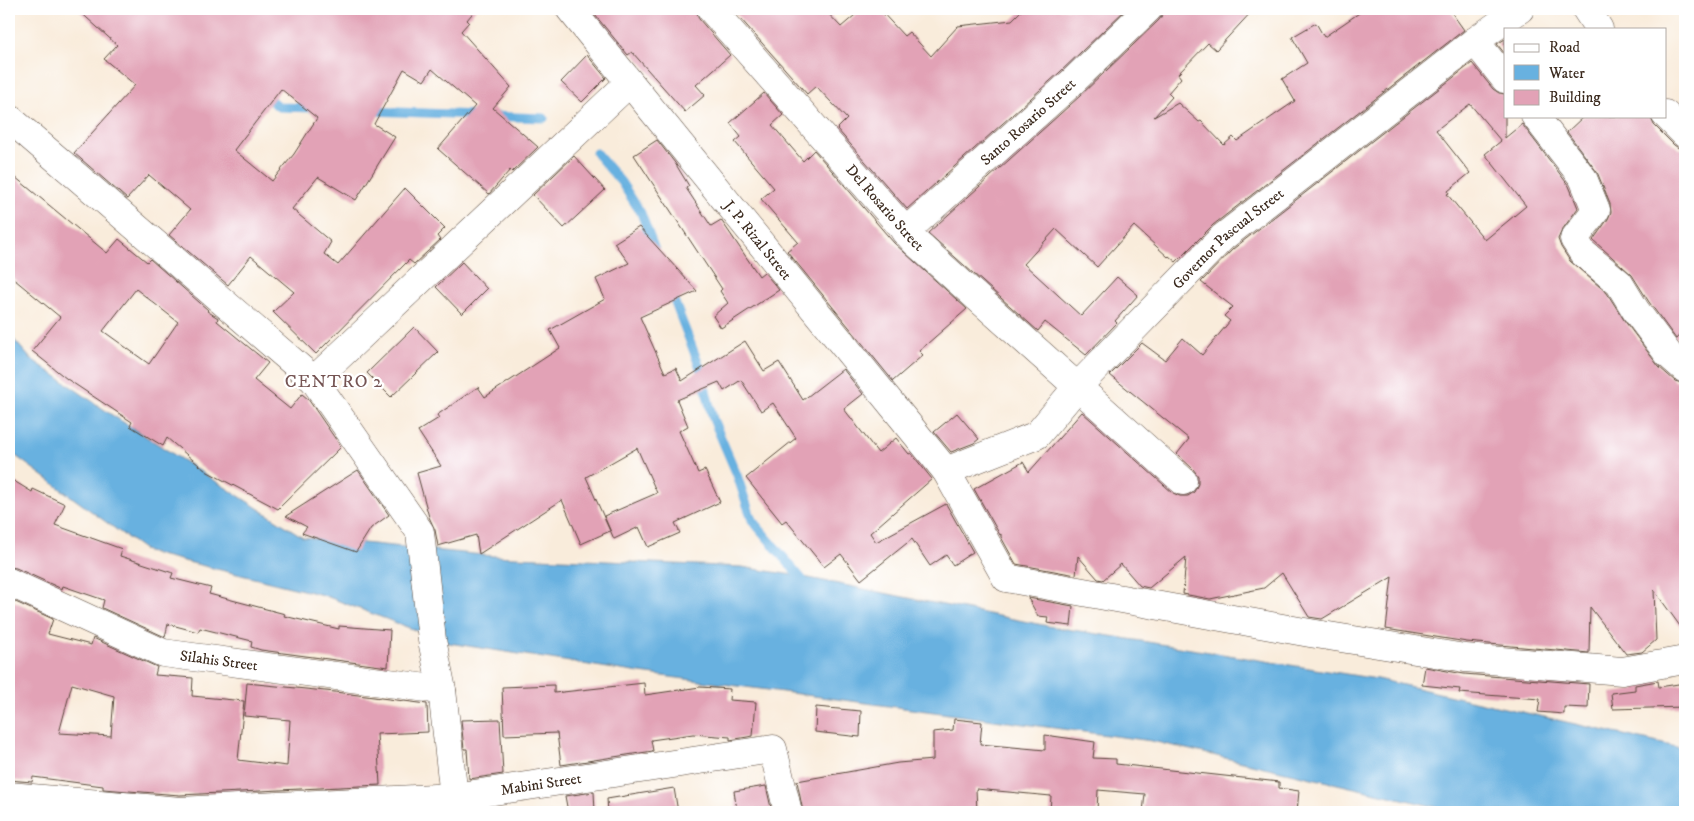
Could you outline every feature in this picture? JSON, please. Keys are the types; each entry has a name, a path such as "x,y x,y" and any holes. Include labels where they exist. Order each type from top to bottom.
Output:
{"street":[{"name":"J. P. Rizal Street","path":"570,9 946,471 1006,578 1310,633 1465,658 1622,671 1685,660"},
{"name":"Del Rosario Street","path":"711,9 905,232 1183,481"},
{"name":"Santo Rosario Street","path":"905,232 1070,84 1148,9"},
{"name":"Governor Pascual Street","path":"946,471 1037,435 1077,387 1223,237 1475,41 1520,9"},
{"path":"1586,9 1598,28"},
{"path":"1475,41 1504,78"},
{"path":"314,380 629,83"},
{"path":"1666,115 1685,134"},
{"path":"9,118 314,380 420,532 432,640 442,690 454,797"},
{"path":"1537,118 1583,178 1596,210 1574,239 1582,253 1619,283 1636,311 1669,355 1685,369"},
{"name":"Silahis Street","path":"9,582 163,652 442,690"},
{"name":"Mabini Street","path":"9,796 180,811 454,797 773,749 788,812"}],"water":[{"path":"9,334 30,358 112,415 303,537 493,556 742,567 799,576 1048,626 1377,679 1685,749 1685,812 1458,812 1152,741 640,673 449,643 323,595 147,552 9,451"}],"building":[{"path":"77,9 476,9 467,20 469,22 461,31 511,87 493,108 538,147 512,172 510,170 489,194 438,149 475,106 432,69 424,81 404,69 374,124 395,137 356,200 318,177 292,209 331,242 324,254 338,265 405,188 445,228 437,236 440,240 414,264 409,260 316,354 273,312 294,292 251,256 228,285 169,235 190,210 149,175 127,199 74,153 135,85 104,59 117,45","holes":["281,89 317,118 294,154 272,181 234,150"]},
{"path":"590,9 696,9 699,19 730,55 696,85 705,95 685,112 632,52 628,55"},
{"path":"732,9 824,9 841,27 862,9 879,9 904,36 909,32 931,56 958,26 1012,20 1023,9 1126,9 1059,73 907,209 837,129 847,119 816,86 807,94"},
{"path":"1163,9 1254,9 1216,50 1208,43 1178,74 1181,78 1168,93 1172,97 1154,117 1178,103 1199,122 1201,121 1224,145 1233,137 1237,141 1295,101 1282,79 1307,63 1292,37 1316,23 1324,37 1365,9 1449,9 1464,30 1213,225 1176,262 1134,226 1097,267 1056,229 1024,264 1081,316 1117,277 1138,295 1115,321 1117,323 1086,355 1045,322 1038,331 928,233 1080,96 1159,20 1163,14"},
{"path":"1504,40 1504,53 1497,44"},
{"path":"587,55 606,78 582,102 561,82"},
{"path":"1472,63 1493,89 1504,94 1505,138 1522,124 1569,186 1578,208 1562,230 1558,239 1570,261 1607,293 1624,320 1659,367 1675,381 1685,384 1685,633 1654,590 1656,640 1642,652 1626,654 1590,607 1589,653 1467,642 1386,629 1392,577 1322,619 1309,617 1282,573 1264,588 1210,599 1183,594 1186,557 1149,588 1140,586 1121,564 1103,580 1098,579 1078,556 1076,575 1016,564 1001,534 974,489 1023,462 1029,472 1082,412 1173,493 1180,496 1188,496 1194,492 1198,484 1198,476 1177,454 1189,439 1110,375 1142,343 1165,360 1183,338 1202,355 1230,321 1224,316 1233,307 1201,282 1233,249","holes":["1470,104 1501,141 1485,154 1526,206 1485,240 1447,194 1449,193 1448,191 1470,173 1436,130"]},
{"path":"764,93 783,115 772,125 803,161 814,150 894,243 967,309 919,351 923,355 893,381 787,251 798,242 761,199 774,188 735,142 741,137 730,123"},
{"path":"1582,118 1651,118 1654,125 1674,145 1680,149 1685,149 1685,329 1676,339 1632,275 1593,240 1608,219 1611,212 1610,204 1597,172 1567,132"},
{"path":"657,140 675,163 689,186 686,188 711,226 721,220 759,276 764,272 779,290 721,328 713,316 728,303 720,291 722,289 634,155"},
{"path":"574,156 605,190 564,228 533,195"},
{"path":"9,172 107,253 119,239 147,262 150,259 207,311 218,318 217,321 268,363 254,380 290,409 302,394 308,399 341,447 278,509 206,471 167,438 163,446 130,426 132,422 67,379 32,351 60,317 9,275","holes":["136,289 178,322 149,364 103,331"]},
{"path":"639,227 697,291 640,317 665,373 676,368 682,381 745,341 764,371 779,362 803,400 843,369 863,394 844,409 878,453 896,438 932,479 870,533 876,542 946,504 973,552 953,565 946,555 930,566 912,539 861,580 841,554 824,567 786,520 782,523 746,478 796,438 773,403 761,411 741,380 724,391 719,382 677,400 688,426 679,431 698,473 705,470 720,502 675,523 680,533 648,547 639,527 614,539 604,516 657,493 637,448 586,477 610,531 581,544 562,500 479,554 476,535 438,546 435,530 429,517 417,473 441,466 418,431 439,418 437,415 478,387 485,397 560,348 550,330 605,299 596,279 629,263 614,243"},
{"path":"462,262 487,289 462,314 436,287"},
{"path":"414,327 438,352 391,397 367,373"},
{"path":"957,413 979,439 974,443 951,452 934,432"},
{"path":"358,470 389,515 371,528 356,552 302,533 307,527 286,516"},
{"path":"9,478 32,492 33,489 65,504 55,525 122,549 120,556 173,573 171,578 211,588 209,594 285,614 284,616 339,629 339,626 390,630 388,667 261,650 251,647 252,641 200,628 198,632 168,624 165,637 102,608 104,600 63,586 62,589 16,568 9,567"},
{"path":"1028,598 1073,606 1071,626 1047,623 1048,617 1038,616"},
{"path":"9,599 53,619 48,634 91,645 93,638 157,667 155,675 193,678 192,696 244,701 238,760 287,766 290,720 244,716 247,683 427,704 428,732 377,734 380,785 180,795 103,789 103,786 33,777 32,782 9,780","holes":["72,684 114,696 111,736 59,733"]},
{"path":"1425,667 1464,674 1589,684 1588,708 1564,707 1564,714 1538,712 1540,699 1459,693 1460,689 1422,685"},
{"path":"1658,681 1659,687 1685,683 1685,707 1613,709 1611,693 1635,690 1635,685"},
{"path":"644,683 645,695 700,687 730,689 729,700 756,702 753,736 730,740 730,737 693,734 651,740 653,751 561,765 557,733 504,735 502,687 554,685 554,693"},
{"path":"816,707 861,711 860,737 815,732"},
{"path":"500,719 503,774 469,779 467,749 464,749 461,720"},
{"path":"954,719 982,722 980,744 1045,750 1045,735 1095,742 1093,758 1116,759 1116,764 1279,782 1279,788 1299,791 1297,812 1143,812 1145,794 1098,790 1097,812 1050,812 1051,796 976,789 977,812 803,812 797,781 898,763 933,760 933,732 953,730"},
{"path":"766,786 772,812 737,812 734,791"},
{"path":"674,788 678,812 608,812 607,799"},
{"path":"594,792 595,812 568,812 565,796"}],"waterway":[{"path":"263,94 279,107 315,108"},
{"path":"371,111 478,115"},
{"path":"490,116 544,118"},
{"path":"596,153 621,182 641,213 655,250"},
{"path":"670,290 701,370 713,419 737,475 752,520 807,585"}],"district":[{"name":"CENTRO 2","path":"334,382"}]}
